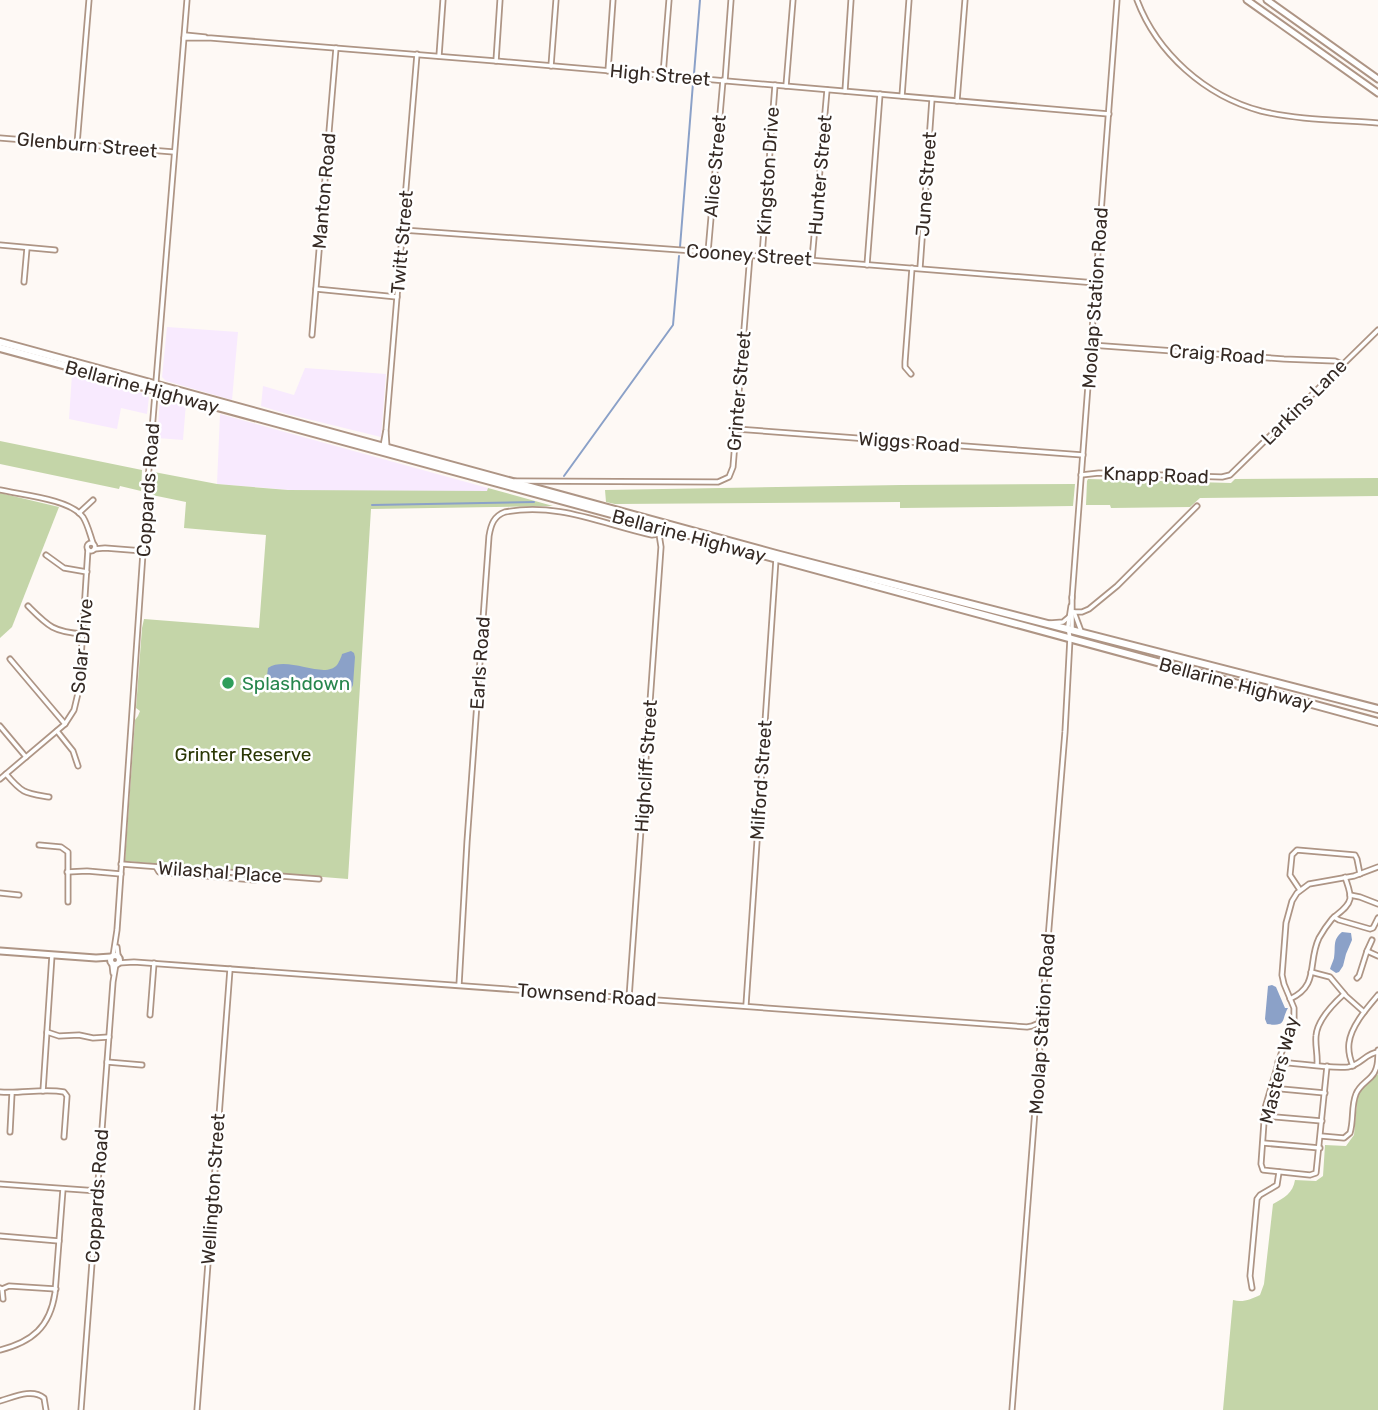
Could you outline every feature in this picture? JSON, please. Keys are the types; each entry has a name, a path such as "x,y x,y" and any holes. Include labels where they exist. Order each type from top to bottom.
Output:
{"highway":[{"name":"Bellarine Highway","path":"0,342 155,388"},
{"name":"Bellarine Highway","path":"0,348 540,488 662,529"},
{"name":"Bellarine Highway","path":"385,449 662,529 1048,623 1378,709"},
{"path":"527,492 540,488"},
{"name":"Bellarine Highway","path":"776,557 1378,722"}],"main road":[{"path":"1247,0 1378,93"},
{"path":"1267,0 1378,79"},
{"name":"Townsend Road","path":"0,951 115,960"}],"street":[{"path":"77,144 89,0"},
{"name":"Coppards Road","path":"81,1410 155,388 187,0"},
{"path":"439,57 443,0"},
{"path":"496,61 500,0"},
{"path":"551,66 556,0"},
{"path":"608,71 613,0"},
{"path":"663,75 669,0"},
{"name":"Alice Street","path":"708,252 731,0"},
{"path":"786,86 793,0"},
{"path":"845,91 851,0"},
{"path":"902,96 909,0"},
{"path":"957,101 965,0"},
{"name":"Moolap Station Road","path":"1012,1410 1041,1032 1039,1023 1065,732 1072,597 1117,0"},
{"path":"1137,1 1157,38 1179,64 1207,86 1228,98 1254,109 1280,115 1378,123"},
{"name":"High Street","path":"184,36 1109,114"},
{"name":"Manton Road","path":"312,335 336,48"},
{"name":"Twitt Street","path":"385,449 417,54"},
{"name":"Kingston Drive","path":"762,256 775,85"},
{"name":"Hunter Street","path":"812,260 827,90"},
{"path":"867,265 880,94"},
{"name":"June Street","path":"920,269 932,99"},
{"name":"Glenburn Street","path":"0,138 174,152"},
{"name":"Cooney Street","path":"403,230 1096,284"},
{"path":"0,246 55,250"},
{"path":"24,282 27,247"},
{"name":"Grinter Street","path":"511,481 723,481 729,477 732,471 736,429 750,255"},
{"path":"911,374 905,367 905,362 912,268"},
{"path":"316,289 397,296"},
{"name":"Larkins Lane","path":"1230,475 1378,330"},
{"name":"Craig Road","path":"1091,345 1335,361 1342,364"},
{"name":"Wiggs Road","path":"736,429 1083,456"},
{"name":"Knapp Road","path":"1082,475 1230,475"},
{"name":"Grinter Street","path":"540,488 554,481"},
{"path":"0,490 62,503 73,508 85,522 91,547 143,551"},
{"path":"79,513 93,500"},
{"path":"1048,623 1063,622 1072,612 1088,610 1109,593 1197,506"},
{"name":"Earls Road","path":"459,985 467,842 492,522 505,512 555,511 574,513 655,535 662,529"},
{"name":"Highcliff Street","path":"629,998 662,529"},
{"name":"Solar Drive","path":"0,779 65,724 74,710 78,697 91,547"},
{"path":"46,555 64,568 87,572"},
{"name":"Milford Street","path":"746,1006 776,557"},
{"path":"28,606 56,630 83,634"},
{"path":"1072,612 1082,632"},
{"path":"10,659 65,724"},
{"path":"0,726 26,757"},
{"path":"57,731 72,751 78,766"},
{"path":"6,774 23,792 49,797"},
{"path":"39,845 67,850 68,902"},
{"path":"1360,874 1355,855 1297,850 1292,855 1290,875 1300,890 1314,883 1360,874 1378,867"},
{"name":"Wilashal Place","path":"121,864 319,879"},
{"path":"68,872 121,874"},
{"path":"1290,999 1304,991 1309,983 1317,943 1326,926 1347,905 1350,895 1345,877"},
{"name":"Masters Way","path":"1279,1172 1262,1169 1265,1116 1278,1062 1294,1020 1294,1008 1282,979 1288,912 1300,890"},
{"path":"0,893 19,895"},
{"path":"1350,895 1378,904"},
{"path":"1334,917 1370,929 1378,918"},
{"path":"1359,977 1372,940"},
{"path":"1367,951 1378,956"},
{"path":"43,1091 52,955"},
{"name":"Townsend Road","path":"115,960 1027,1027 1039,1023"},
{"path":"150,1015 154,963"},
{"name":"Wellington Street","path":"197,1410 230,969"},
{"path":"1311,972 1330,976 1344,994 1364,1012"},
{"path":"1317,1065 1317,1029 1344,994"},
{"path":"1353,1066 1349,1040 1364,1012 1378,995"},
{"path":"47,1032 60,1036 109,1037"},
{"path":"1278,1062 1345,1067 1353,1066 1370,1053 1378,1051 1374,1073 1356,1093 1349,1135 1340,1138 1321,1136"},
{"path":"107,1062 142,1065"},
{"path":"1252,1288 1250,1276 1257,1199 1277,1185 1279,1172 1310,1175 1316,1173 1327,1066"},
{"path":"1271,1088 1325,1093"},
{"path":"0,1092 62,1091 66,1094 64,1137"},
{"path":"10,1132 12,1093"},
{"path":"1265,1116 1322,1121"},
{"path":"1263,1143 1320,1148"},
{"path":"0,1184 98,1191"},
{"path":"0,1350 23,1342 41,1328 52,1308 56,1289 63,1189"},
{"path":"0,1236 59,1241"},
{"path":"3,1299 1,1288 9,1286 56,1289"},
{"path":"0,1401 38,1393 46,1402 46,1410"}],"shaded area":[{"path":"167,327 238,332 232,400 166,381 162,377"},
{"path":"305,368 386,374 381,437 261,406 263,386 294,395"},
{"path":"72,374 145,394 149,397 147,414 121,408 117,429 69,419"},
{"path":"160,398 186,403 183,440 157,438"},
{"path":"220,414 488,488 488,491 301,491 217,484"}],"green space":[{"path":"0,441 142,470 141,491 120,486 119,489 0,464"},
{"name":"Grinter Reserve","path":"154,472 217,484 288,490 487,491 488,488 553,506 371,509 348,879 125,861 135,720 140,711 136,708 144,619 259,628 266,535 184,528 186,502 152,495"},
{"path":"1378,478 1378,496 1200,498 1190,507 1111,508 1110,505 1086,505 1088,479 1231,483 1235,479"},
{"path":"1075,484 1073,506 900,508 900,502 615,504 606,502 605,490 901,485"},
{"path":"0,493 59,507 12,627 0,638"},
{"path":"1378,1074 1378,1410 1223,1410 1233,1300 1244,1301 1260,1295 1264,1284 1273,1204 1290,1192 1295,1180 1316,1181 1323,1176 1325,1145 1346,1146 1354,1135 1359,1091"}],"water":[{"path":"351,651 355,657 351,689 295,679 277,680 267,676 268,668 285,664 331,669 338,664 342,654"},
{"path":"1342,932 1351,933 1352,940 1343,966 1336,973 1330,969 1336,941"},
{"path":"1268,986 1276,987 1285,1008 1288,1008 1282,1022 1278,1024 1267,1024 1265,1019"}],"waterway":[{"path":"694,74 700,0"},
{"path":"680,247 693,83"},
{"path":"564,476 673,325 679,256"},
{"path":"372,505 534,502"}],"place":[{"name":"Splashdown","path":"228,683"}]}
